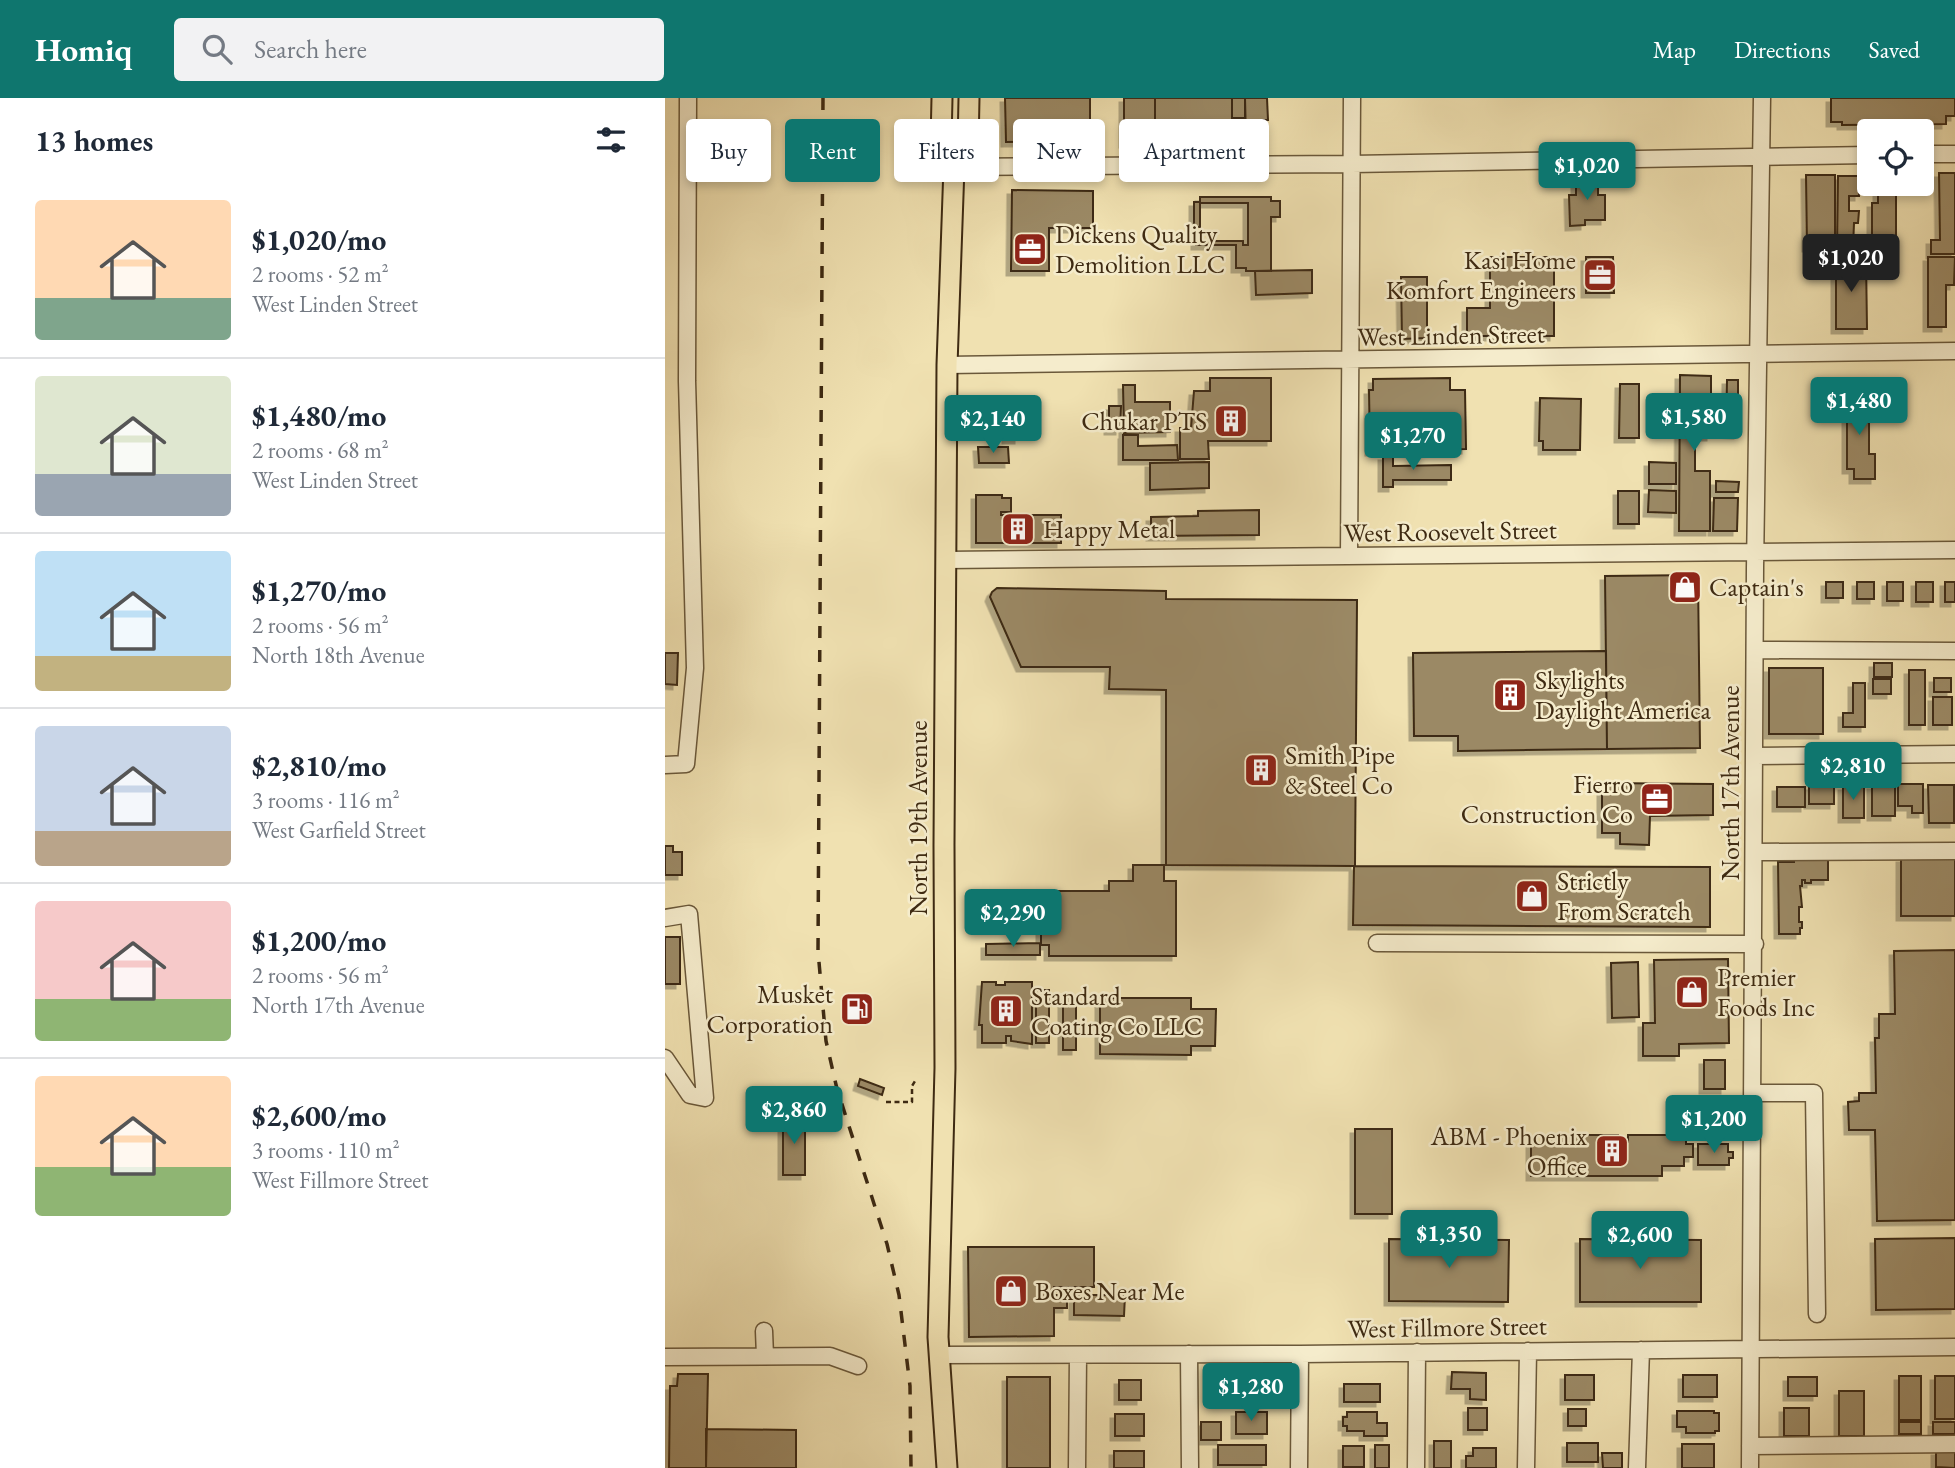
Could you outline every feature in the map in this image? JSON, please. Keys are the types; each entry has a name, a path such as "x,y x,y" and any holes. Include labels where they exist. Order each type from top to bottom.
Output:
{"main road":[{"name":"North 19th Avenue","path":"942,98 942,119"},
{"name":"North 19th Avenue","path":"969,98 969,119"},
{"name":"North 19th Avenue","path":"947,1468 939,1355 945,1068 943,845 947,365 953,182"}],"street":[{"path":"665,765 686,764 695,668 687,381 688,98"},
{"path":"1349,556 1352,98"},
{"name":"North 17th Avenue","path":"1750,1468 1755,650 1762,98"},
{"path":"1934,154 1955,153"},
{"path":"999,167 1857,155"},
{"name":"West Linden Street","path":"947,365 1955,351"},
{"name":"West Roosevelt Street","path":"946,560 1955,550"},
{"path":"1755,650 1955,651"},
{"path":"1755,756 1955,754"},
{"path":"1755,852 1955,851"},
{"path":"665,918 689,914 705,1098 690,1096 665,1058"},
{"path":"1377,943 1755,944"},
{"path":"1754,1093 1814,1093 1817,1314"},
{"path":"764,1331 765,1356"},
{"name":"West Fillmore Street","path":"939,1355 1955,1347"},
{"path":"1637,1468 1641,1350"},
{"path":"1526,1468 1528,1351"},
{"path":"1416,1468 1417,1352"},
{"path":"1189,1354 1190,1468"},
{"path":"1299,1468 1300,1354"},
{"path":"665,1357 830,1356 858,1366"},
{"path":"1077,1356 1077,1468"},
{"path":"1750,1446 1955,1444"}],"path":[{"path":"886,1102 912,1102 912,1086 915,1081"}],"building":[{"path":"1005,98 1090,98 1090,119 1013,119 1013,142 1006,142"},
{"path":"1124,98 1155,98 1155,119 1124,119"},
{"path":"1155,98 1232,98 1232,119 1155,119"},
{"path":"1232,98 1245,98 1245,118 1232,118"},
{"path":"1245,98 1267,98 1268,119 1246,119"},
{"path":"1831,98 1955,98 1955,116 1946,116 1946,124 1934,124 1934,119 1857,119 1857,125 1831,122"},
{"path":"1939,173 1955,173 1955,254 1931,254 1931,240 1940,240"},
{"path":"1806,175 1835,175 1835,246 1807,247"},
{"path":"1838,176 1857,176 1857,196 1849,196 1849,211 1859,211 1858,223 1854,223 1853,248 1837,248"},
{"path":"1576,177 1598,177 1598,195 1605,195 1605,220 1585,220 1585,225 1570,226 1569,195 1576,195"},
{"name":"Dickens Quality Demolition LLC","path":"1012,190 1093,191 1093,228 1049,228 1049,271 1011,271"},
{"path":"1878,196 1896,196 1896,248 1872,248 1872,203 1878,203"},
{"path":"1200,197 1271,197 1271,201 1280,201 1280,217 1271,217 1271,271 1246,271 1246,268 1236,268 1236,245 1196,245 1196,241 1243,241 1243,245 1248,245 1248,203 1200,203 1200,227 1194,227 1194,202 1200,202"},
{"path":"1490,257 1554,257 1554,336 1467,336 1467,308 1490,308"},
{"name":"Kasi Home Komfort Engineers","path":"1586,257 1613,257 1614,293 1586,293"},
{"path":"1928,257 1955,257 1954,285 1946,285 1946,327 1928,327"},
{"path":"1866,259 1867,329 1836,329 1836,260"},
{"path":"1312,270 1312,293 1256,295 1255,271"},
{"path":"1401,277 1427,277 1427,338 1402,339"},
{"path":"1680,375 1711,376 1711,436 1695,436 1695,471 1710,471 1710,531 1679,531"},
{"name":"Chukar PTS","path":"1210,378 1271,378 1271,441 1208,441 1209,459 1180,459 1180,428 1191,428 1194,391 1210,391"},
{"path":"1450,378 1450,390 1465,390 1466,449 1370,451 1369,390 1373,390 1373,379"},
{"path":"1727,380 1738,380 1738,434 1726,433"},
{"path":"1620,384 1639,384 1639,438 1619,438"},
{"path":"1123,385 1135,385 1135,402 1170,402 1170,432 1124,433"},
{"path":"1847,394 1869,394 1869,454 1875,454 1875,479 1854,479 1854,469 1847,469"},
{"path":"1540,398 1581,399 1580,450 1543,450 1543,441 1539,441"},
{"path":"1109,406 1121,406 1120,430 1109,430"},
{"path":"1007,428 1019,428 1019,439 1007,439"},
{"path":"1123,435 1138,435 1138,446 1177,445 1178,460 1123,460"},
{"path":"978,447 1008,447 1009,463 979,463"},
{"path":"1383,456 1393,456 1393,466 1451,465 1451,480 1393,480 1393,487 1383,487"},
{"path":"1209,462 1209,488 1150,490 1150,463"},
{"path":"1649,462 1676,463 1676,484 1649,484"},
{"path":"1716,481 1739,482 1738,492 1716,492"},
{"path":"1649,490 1676,491 1676,513 1648,512"},
{"path":"1618,491 1639,491 1639,524 1618,524"},
{"name":"Happy Metal","path":"976,495 1002,495 1002,498 1011,498 1011,512 1001,512 1001,515 1061,515 1061,543 976,543"},
{"path":"1714,498 1738,498 1737,531 1713,531"},
{"path":"1259,510 1259,535 1151,536 1151,517 1198,516 1198,511"},
{"path":"1698,575 1700,748 1607,749 1605,576"},
{"path":"1826,582 1843,582 1843,598 1826,598"},
{"path":"1857,582 1874,582 1874,599 1857,599"},
{"path":"1887,582 1903,582 1903,601 1887,601"},
{"path":"1916,582 1933,582 1933,602 1916,602"},
{"path":"1945,582 1955,582 1955,602 1945,602"},
{"name":"Smith Pipe & Steel Co","path":"997,588 1166,591 1166,599 1357,600 1355,866 1166,865 1166,690 1109,689 1110,667 1021,667 990,597"},
{"name":"Skylights Daylight America","path":"1606,651 1607,749 1458,751 1458,736 1414,736 1413,653"},
{"path":"665,653 678,653 677,685 665,684"},
{"path":"1874,663 1892,663 1892,677 1874,677"},
{"path":"1769,668 1823,668 1823,734 1769,734"},
{"path":"1909,670 1925,670 1925,725 1909,725"},
{"path":"1934,678 1951,678 1951,692 1934,692"},
{"path":"1873,679 1891,679 1891,694 1873,694"},
{"path":"1853,683 1865,683 1865,727 1843,727 1843,713 1853,713"},
{"path":"1933,697 1952,697 1952,725 1933,725"},
{"name":"Fierro Construction Co","path":"1602,783 1713,784 1713,815 1650,816 1649,845 1620,844 1620,833 1602,833"},
{"path":"1898,784 1923,784 1923,813 1912,813 1912,806 1898,806"},
{"path":"1872,785 1895,785 1895,816 1872,816"},
{"path":"1928,785 1954,785 1954,823 1929,823"},
{"path":"1809,786 1834,786 1834,804 1809,804"},
{"path":"1843,786 1864,786 1864,818 1843,818"},
{"path":"1777,787 1805,787 1805,807 1777,807"},
{"path":"665,846 673,846 673,852 682,852 682,875 665,875"},
{"path":"1901,858 1955,858 1955,916 1901,916"},
{"path":"1794,859 1828,859 1828,880 1811,880 1811,883 1805,883 1805,880 1802,880 1800,934 1779,934 1778,862 1794,862"},
{"path":"1133,865 1164,865 1164,881 1176,881 1176,956 1049,956 1049,945 1041,945 1041,891 1109,891 1109,881 1133,881"},
{"name":"Strictly From Scratch","path":"1354,866 1710,867 1710,927 1353,925"},
{"path":"665,937 680,937 680,984 665,984"},
{"path":"1040,943 1040,955 986,955 986,944"},
{"path":"1955,950 1955,1220 1877,1221 1875,1130 1849,1130 1848,1102 1859,1101 1859,1093 1876,1093 1875,1038 1879,1038 1879,1014 1895,1014 1894,951"},
{"name":"Premier Foods Inc","path":"1728,959 1729,1043 1679,1044 1679,1056 1643,1056 1643,1023 1655,1023 1654,960"},
{"path":"1638,962 1639,1017 1612,1018 1611,963"},
{"name":"Standard Coating Co LLC","path":"982,982 1005,985 1005,982 1032,982 1032,1044 1011,1041 1011,1036 1006,1036 1006,1043 982,1043 982,1025 979,1025"},
{"path":"1036,990 1049,990 1049,1043 1036,1043"},
{"path":"1063,996 1076,996 1076,1050 1063,1050"},
{"path":"1100,998 1191,998 1191,1009 1216,1009 1215,1046 1191,1046 1191,1055 1100,1054"},
{"path":"1704,1060 1725,1060 1725,1089 1704,1089"},
{"path":"860,1079 884,1088 882,1095 858,1086"},
{"path":"783,1116 805,1116 805,1175 783,1175"},
{"path":"1355,1129 1392,1129 1392,1214 1355,1214"},
{"name":"ABM - Phoenix Office","path":"1555,1135 1618,1135 1618,1142 1628,1142 1628,1135 1686,1135 1686,1144 1693,1144 1693,1157 1684,1157 1684,1166 1662,1166 1662,1176 1531,1176 1531,1143 1555,1143"},
{"path":"1698,1144 1728,1144 1728,1152 1733,1152 1733,1158 1729,1158 1729,1165 1698,1165"},
{"path":"1955,1238 1955,1309 1876,1310 1875,1239"},
{"path":"1389,1239 1509,1240 1508,1302 1389,1301"},
{"path":"1580,1239 1701,1240 1701,1302 1580,1302"},
{"name":"Boxes Near Me","path":"968,1247 1094,1247 1094,1287 1054,1287 1054,1295 1067,1295 1067,1308 1054,1308 1054,1336 969,1337"},
{"path":"1074,1295 1125,1295 1124,1316 1074,1315"},
{"path":"1452,1372 1486,1373 1486,1400 1470,1399 1470,1389 1451,1389"},
{"path":"678,1374 708,1374 706,1468 669,1468 670,1386 677,1386"},
{"path":"1565,1375 1594,1375 1594,1400 1565,1400"},
{"path":"1683,1375 1717,1375 1717,1397 1683,1397"},
{"path":"1899,1376 1921,1376 1921,1420 1899,1420"},
{"path":"1935,1376 1955,1376 1955,1419 1935,1419"},
{"path":"1007,1377 1050,1377 1050,1468 1007,1468"},
{"path":"1788,1377 1817,1377 1817,1396 1788,1396"},
{"path":"1119,1380 1141,1380 1141,1400 1119,1400"},
{"path":"1236,1383 1265,1383 1265,1401 1236,1401"},
{"path":"1344,1384 1380,1384 1380,1402 1344,1402"},
{"path":"1839,1391 1864,1391 1864,1436 1839,1436"},
{"path":"1468,1408 1487,1408 1487,1430 1468,1430"},
{"path":"1784,1408 1809,1408 1809,1436 1784,1436"},
{"path":"1568,1409 1586,1409 1586,1426 1568,1426"},
{"path":"1677,1411 1719,1413 1719,1431 1686,1433 1686,1427 1677,1427"},
{"path":"1236,1412 1267,1412 1267,1434 1236,1434"},
{"path":"1347,1412 1377,1412 1377,1423 1387,1423 1387,1436 1364,1436 1364,1431 1347,1431 1347,1426 1343,1426 1343,1417 1347,1417"},
{"path":"1115,1414 1144,1414 1144,1436 1115,1436"},
{"path":"1201,1422 1221,1422 1221,1440 1201,1440"},
{"path":"1899,1422 1921,1422 1921,1434 1899,1434"},
{"path":"1933,1422 1955,1422 1955,1434 1933,1434"},
{"path":"706,1429 796,1430 796,1468 706,1468"},
{"path":"1434,1441 1451,1441 1451,1468 1434,1468"},
{"path":"1567,1443 1598,1443 1598,1462 1567,1462"},
{"path":"1682,1444 1714,1444 1714,1468 1682,1468"},
{"path":"1218,1445 1266,1445 1266,1465 1218,1465"},
{"path":"1375,1445 1389,1445 1389,1468 1375,1468"},
{"path":"1343,1446 1364,1446 1364,1467 1343,1467"},
{"path":"1473,1448 1496,1448 1496,1468 1466,1468 1466,1456 1473,1456"},
{"path":"1114,1451 1144,1451 1144,1468 1114,1468"},
{"path":"1936,1451 1955,1451 1955,1468 1936,1467"},
{"path":"1602,1453 1622,1453 1622,1468 1603,1468"}],"railway":[{"path":"823,98 818,951 826,1041 837,1089 887,1244 899,1295 910,1386 911,1468"}],"place":[{"name":"Dickens Quality Demolition LLC","path":"1030,249"},
{"name":"Kasi Home Komfort Engineers","path":"1600,275"},
{"name":"Chukar PTS","path":"1231,421"},
{"name":"Happy Metal","path":"1018,529"},
{"name":"Captain's","path":"1685,587"},
{"name":"Skylights Daylight America","path":"1510,695"},
{"name":"Smith Pipe & Steel Co","path":"1261,770"},
{"name":"Fierro Construction Co","path":"1657,799"},
{"name":"Strictly From Scratch","path":"1532,896"},
{"name":"Premier Foods Inc","path":"1692,992"},
{"name":"Musket Corporation","path":"857,1009"},
{"name":"Standard Coating Co LLC","path":"1006,1011"},
{"name":"ABM - Phoenix Office","path":"1612,1151"},
{"name":"Boxes Near Me","path":"1011,1291"}]}
